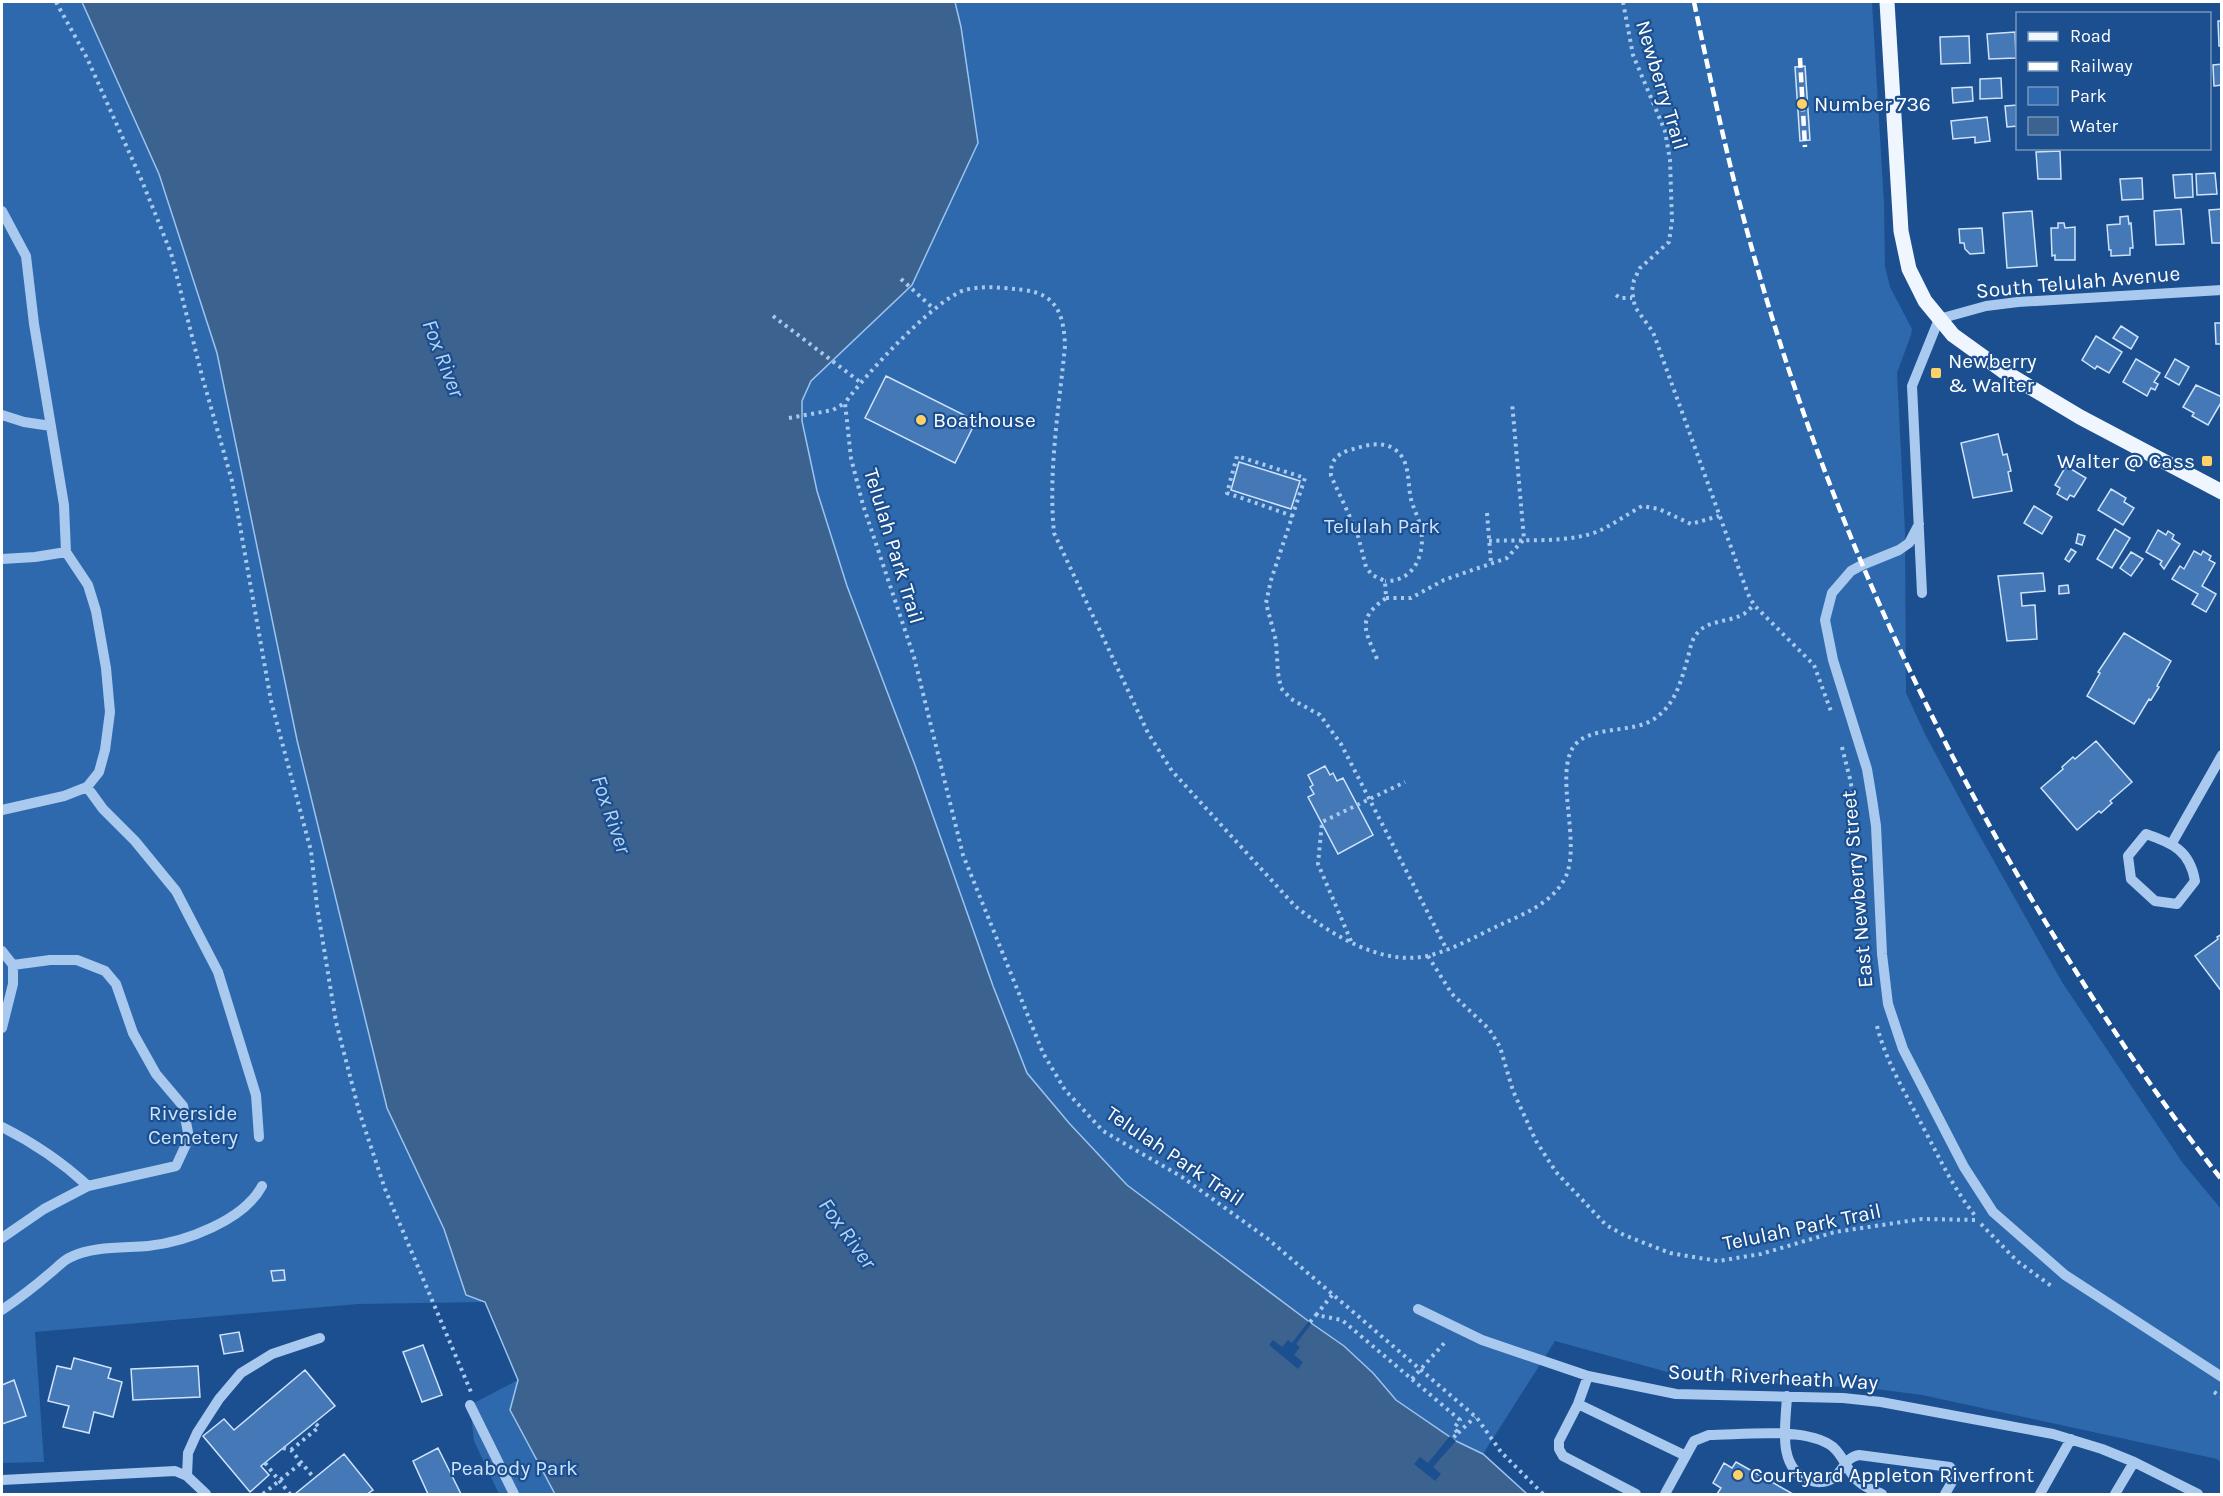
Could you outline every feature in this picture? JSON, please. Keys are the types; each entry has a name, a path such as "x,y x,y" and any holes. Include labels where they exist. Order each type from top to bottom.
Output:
{"main road":[{"path":"1887,2 1900,231 1909,269 1925,301 1953,335 1978,354 2080,417 2222,492"}],"street":[{"path":"2,211 26,256 34,324 64,505 66,552 88,585 96,611 106,668 110,712 105,750 99,772 87,787 64,796 2,810"},
{"name":"South Telulah Avenue","path":"1939,319 1986,306 2018,302 2222,290"},
{"path":"1922,593 1912,386 1939,319"},
{"path":"2,415 24,422 51,426"},
{"name":"East Newberry Street","path":"1919,524 1909,543 1899,550 1851,571 1832,593 1825,620 1833,660 1867,769 1876,826 1882,954 1888,1004 1903,1049 1958,1157 1993,1212 2066,1275 2222,1377"},
{"path":"2,559 66,552"},
{"path":"2172,843 2222,755"},
{"path":"87,787 103,809 135,842 176,891 218,972 256,1095 259,1137"},
{"path":"2146,834 2172,843 2192,864 2194,881 2177,904 2156,902 2131,879 2128,856 2146,834"},
{"path":"2,951 13,964 12,984 2,1029"},
{"path":"2,1238 44,1209 88,1186 176,1166 189,1138 183,1106 156,1074 133,1033 116,984 105,971 77,960 13,964"},
{"path":"2,1127 70,1169 88,1186"},
{"path":"2,1310 71,1257 106,1248 151,1246 193,1235 237,1215 256,1198 262,1186"},
{"name":"South Riverheath Way","path":"1418,1309 1482,1340 1588,1376 1676,1394 1843,1398 1881,1402 2071,1439 2134,1462 2191,1493"},
{"path":"187,1476 188,1453 198,1433 219,1399 241,1373 272,1354 320,1338"},
{"path":"1588,1376 1578,1404 1559,1441 1559,1449 1563,1456 1636,1494"},
{"path":"1787,1396 1786,1452 1794,1471 1809,1480 1825,1481 1833,1478 1852,1456 1859,1455 1950,1467 1956,1474 1945,1494"},
{"path":"1578,1404 1686,1456"},
{"path":"470,1405 514,1494"},
{"path":"1665,1494 1694,1441 1708,1435 1785,1434 1817,1438 1830,1445 1842,1455 1860,1483 1882,1494"},
{"path":"2040,1494 2071,1439"},
{"path":"2115,1494 2134,1462"},
{"path":"2,1480 163,1471 187,1476 206,1494"}],"path":[{"path":"56,2 87,58 142,181 171,253 202,376 232,481 271,701 311,851 317,906 336,1022 359,1111 385,1189 471,1391 470,1405"},
{"name":"Newberry Trail","path":"1623,2 1633,55 1667,138 1670,160 1671,214"},
{"path":"901,279 934,309"},
{"path":"789,418 833,410 845,403 860,382 934,309 962,291 994,287 1030,291 1050,299 1059,312 1064,328 1065,346 1054,459 1052,510 1054,533 1148,733 1172,771 1295,906 1315,922 1351,941 1373,951 1396,957 1428,956 1447,950 1542,904 1558,890 1566,875 1570,857 1567,786 1568,761 1574,746 1586,736 1638,727 1660,714 1678,692 1694,636 1701,628 1744,614 1754,605"},
{"path":"1616,295 1620,298 1632,298"},
{"path":"773,316 860,382"},
{"path":"1377,659 1367,634 1367,617 1371,609 1386,598 1411,598 1444,580 1507,558 1524,539 1512,402"},
{"name":"Telulah Park Trail","path":"845,403 851,458 863,505 914,657 963,855 1043,1053 1065,1090 1103,1131 1182,1177 1268,1239 1475,1416 1501,1452 1543,1494"},
{"path":"1378,444 1391,447 1404,458 1410,497 1420,522 1423,539 1419,555 1410,573 1399,580 1385,581 1372,575 1366,567 1357,532 1330,470 1332,461 1338,455 1378,444"},
{"path":"1293,516 1227,493 1237,456 1305,478 1293,516 1267,593 1266,603 1276,641 1281,688 1291,699 1320,715 1331,728 1447,950"},
{"path":"1489,541 1582,536 1600,530 1642,506 1659,509 1691,524 1719,516"},
{"path":"1487,513 1491,563"},
{"path":"1385,581 1386,598"},
{"path":"1351,941 1318,864 1322,822 1405,782"},
{"name":"Telulah Park Trail","path":"1428,956 1452,994 1489,1029 1500,1047 1513,1091 1536,1141 1556,1172 1606,1225 1624,1235 1670,1253 1718,1261 1761,1254 1835,1232 1922,1219 1978,1220"},
{"path":"1310,1322 1333,1294"},
{"path":"1316,1315 1342,1320 1460,1420 1454,1428 1458,1433"},
{"path":"1412,1379 1436,1352"},
{"path":"1453,1438 1475,1416"},
{"path":"291,1450 319,1427 315,1423"},
{"path":"283,1448 291,1450 314,1478"},
{"path":"265,1463 290,1494"},
{"path":"263,1494 301,1463"}],"green space":[{"name":"Riverside Cemetery","path":"2,2 82,2 159,174 217,353 297,740 387,1108 444,1229 466,1295 484,1302 358,1304 35,1332 44,1462 2,1463"},
{"name":"Telulah Park","path":"955,2 1872,2 1884,204 1885,266 1890,287 1912,329 1897,373 1905,532 1906,693 1926,736 1977,831 2062,982 2182,1162 2221,1209 2221,1462 2217,1459 1922,1395 1861,1387 1805,1386 1671,1373 1555,1341 1483,1454 1456,1441 1397,1400 1344,1346 1311,1324 1127,1185 1069,1123 1027,1073 993,986 915,765 847,586 817,491 802,421 802,401 811,381 912,285 978,143 961,27"},
{"name":"Peabody Park","path":"518,1380 510,1410 555,1494 499,1494 474,1441 470,1405"}],"water":[{"name":"Fox River","path":"82,2 955,2 961,27 978,143 912,285 811,381 802,401 802,421 817,491 847,586 915,765 993,986 1027,1073 1069,1123 1127,1185 1344,1346 1373,1373 1396,1400 1456,1441 1483,1454 1527,1494 555,1494 510,1410 518,1380 485,1302 466,1295 444,1229 387,1108 297,740 217,353 159,174"}],"pier":[{"path":"1309,1321 1311,1324 1296,1344 1300,1347 1294,1355 1303,1362 1298,1369 1269,1345 1273,1340 1282,1347 1288,1340 1292,1343"},
{"path":"1450,1436 1456,1441 1433,1467 1441,1474 1435,1481 1414,1464 1420,1457 1428,1463"}],"building":[{"path":"2218,21 2222,21 2222,46 2219,46"},
{"path":"2015,32 2016,58 1989,59 1987,34"},
{"path":"1969,36 1970,63 1941,64 1940,37"},
{"path":"2222,64 2222,85 2214,86 2213,65"},
{"name":"Number 736","path":"1805,66 1810,140 1800,141 1795,67"},
{"path":"2001,78 2002,98 1980,99 1980,79"},
{"path":"1972,87 1973,101 1953,103 1952,88"},
{"path":"2016,105 2016,126 2007,127 2005,106"},
{"path":"1987,117 1990,141 1975,143 1975,137 1953,139 1951,121"},
{"path":"2060,151 2061,179 2038,179 2036,152"},
{"path":"2215,173 2217,194 2197,195 2196,174"},
{"path":"2192,174 2193,197 2175,198 2173,175"},
{"path":"2142,178 2143,199 2122,200 2120,179"},
{"path":"2181,209 2184,244 2156,245 2154,211"},
{"path":"2222,209 2222,243 2212,243 2209,210"},
{"path":"2032,211 2037,266 2007,268 2003,213"},
{"path":"2128,216 2129,224 2131,223 2133,248 2130,248 2130,255 2111,256 2107,225 2120,224 2120,217"},
{"path":"2058,223 2064,223 2065,228 2075,227 2075,260 2055,260 2055,255 2052,256 2051,228 2058,228"},
{"path":"1982,228 1984,253 1970,254 1965,249 1964,243 1960,243 1959,229"},
{"path":"2215,323 2222,323 2222,344 2216,344"},
{"path":"2121,326 2138,337 2131,349 2113,338"},
{"path":"2096,336 2122,352 2109,373 2097,366 2095,369 2082,360"},
{"path":"2136,359 2160,373 2154,382 2158,384 2155,390 2151,388 2147,396 2123,382"},
{"path":"2175,359 2189,367 2179,385 2165,377"},
{"name":"Boathouse","path":"886,376 976,421 955,463 865,418"},
{"path":"2196,385 2222,397 2208,425 2192,416 2194,413 2183,407"},
{"path":"1998,434 2003,455 2007,454 2012,491 1973,498 1961,443"},
{"path":"1239,462 1300,481 1291,509 1231,490"},
{"path":"2066,466 2086,478 2074,497 2070,495 2067,500 2057,494 2060,488 2055,485"},
{"path":"2111,489 2126,498 2124,502 2134,508 2123,525 2098,510"},
{"path":"2034,506 2052,517 2042,534 2024,523"},
{"path":"2115,529 2130,538 2112,568 2097,559"},
{"path":"2158,530 2166,535 2168,531 2174,535 2172,539 2180,544 2164,569 2160,564 2162,561 2146,552"},
{"path":"2078,534 2085,536 2082,545 2076,543"},
{"path":"2071,549 2076,552 2069,562 2065,559"},
{"path":"2194,551 2201,555 2203,551 2211,556 2209,560 2215,563 2202,586 2216,594 2206,612 2192,604 2198,594 2172,579 2180,566 2184,569"},
{"path":"2131,552 2143,559 2131,576 2120,568"},
{"path":"2043,573 2045,591 2021,593 2022,606 2035,605 2037,639 2007,641 1998,576"},
{"path":"2068,585 2069,593 2059,594 2059,586"},
{"path":"2124,633 2171,661 2157,686 2159,687 2134,724 2087,696 2100,673 2098,672"},
{"path":"2096,741 2132,782 2110,801 2112,803 2101,813 2099,811 2077,830 2041,788 2073,757 2075,759"},
{"path":"1325,766 1330,775 1333,773 1337,781 1343,778 1373,835 1338,854 1308,797 1314,794 1308,775"},
{"path":"2222,934 2222,992 2195,956"},
{"path":"284,1270 285,1280 273,1281 271,1271"},
{"path":"239,1332 243,1351 224,1354 220,1335"},
{"path":"423,1345 442,1395 422,1402 403,1352"},
{"path":"74,1358 111,1368 108,1378 122,1382 113,1417 94,1412 89,1433 63,1427 69,1406 48,1401 57,1366 71,1369"},
{"path":"198,1366 200,1397 133,1400 131,1369"},
{"path":"305,1370 335,1406 261,1466 269,1475 250,1492 203,1436 224,1419 234,1430"},
{"path":"14,1380 26,1416 2,1424 2,1385"},
{"path":"438,1448 461,1494 428,1494 413,1461"},
{"path":"344,1454 373,1490 367,1494 295,1494"},
{"name":"Courtyard Appleton Riverfront","path":"1736,1462 1793,1494 1717,1494 1721,1488 1713,1483 1724,1463 1732,1468"}],"railway":[{"path":"1694,2 1737,193 1779,340 1807,423 1871,586 1946,745 2031,898 2122,1042 2170,1112 2222,1180"},
{"path":"1800,58 1805,147"}],"place":[{"name":"Number 736","path":"1802,104"},
{"name":"Newberry & Walter","path":"1936,373"},
{"name":"Boathouse","path":"921,420"},
{"name":"Walter @ Cass","path":"2207,461"},
{"name":"Courtyard Appleton Riverfront","path":"1738,1475"}]}
